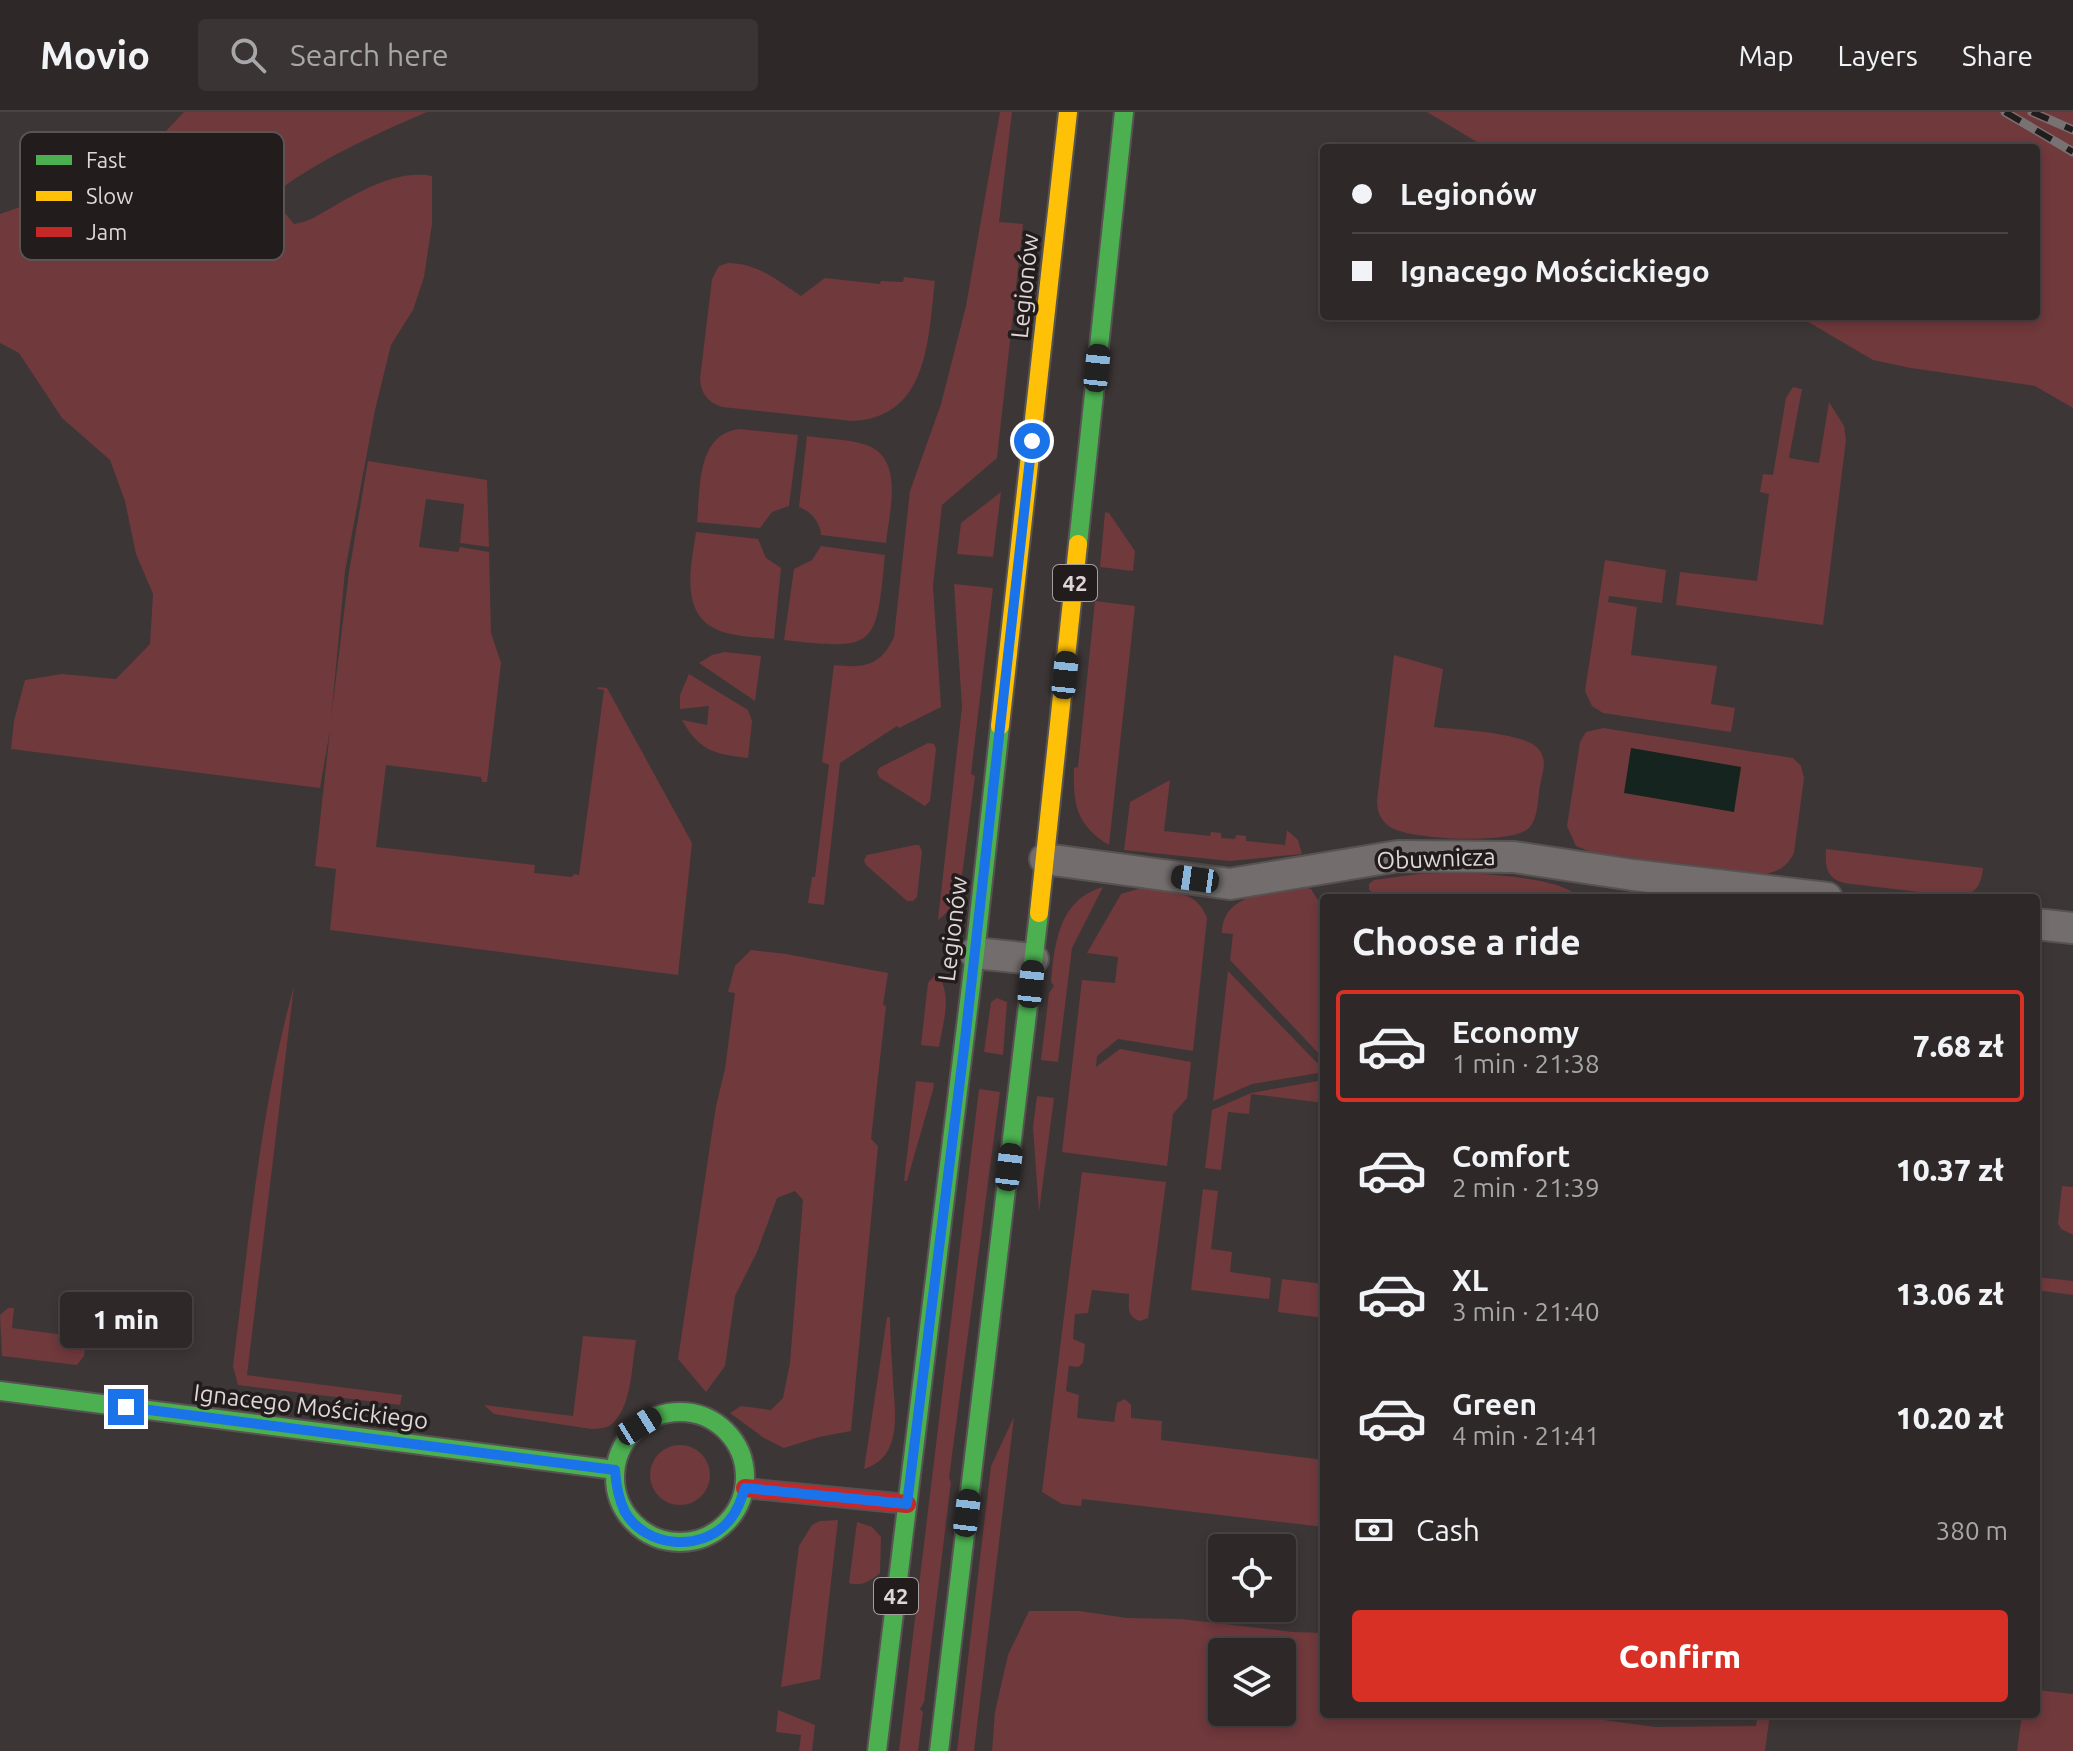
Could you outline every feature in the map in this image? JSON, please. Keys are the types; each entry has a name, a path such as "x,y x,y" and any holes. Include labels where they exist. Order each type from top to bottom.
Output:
{"main road":[{"name":"Legionów","path":"877,1751 975,953 1068,112"},
{"name":"42","path":"939,1751 1045,859 1124,112"},
{"name":"Ignacego Mościckiego","path":"0,1391 615,1470"},
{"path":"673,1412 694,1413 717,1423 735,1440 744,1463 745,1488 739,1507 728,1522 712,1534 694,1541 675,1543 656,1538 639,1528 626,1514 617,1493 615,1470 627,1438 639,1426 653,1417 673,1412"},
{"path":"745,1488 907,1504"}],"street":[{"name":"Obuwnicza","path":"1045,859 1230,884 1398,856 1514,857 1793,894"},
{"path":"2040,924 2073,928"},
{"path":"975,953 1033,959"}],"shaded area":[{"path":"184,112 427,112 332,157 284,186 284,132 165,132"},
{"path":"1000,112 1012,112 999,222 1023,224 997,458 942,505 933,586 941,707 899,728 897,726 840,763 824,905 808,903 812,877 815,877 829,765 822,762 834,665 854,666 877,660 894,637 910,491 941,404 966,306"},
{"path":"1427,112 2073,112 2073,408 2035,386 1873,360 1805,320 2040,320 2040,144 1480,144"},
{"path":"405,176 432,176 432,224 424,277 413,310 391,345 375,410 345,571 331,719 349,572 368,461 487,480 489,547 460,543 464,504 426,499 419,547 458,552 460,547 489,552 491,633 501,663 487,782 482,782 481,777 386,765 376,847 535,865 534,873 579,875 604,690 597,689 607,688 692,843 678,975 330,930 336,869 315,866 330,730 320,788 11,749 14,721 25,680 62,674 116,679 150,644 153,594 136,554 125,501 110,460 62,418 19,353 0,343 0,214 20,207 20,260 284,260 284,212 294,224 304,222 378,184"},
{"path":"728,263 758,269 801,296 825,278 880,284 881,281 903,282 904,277 935,281 926,350 910,390 896,406 877,416 852,421 722,407 713,403 706,397 700,379 712,279 719,266"},
{"path":"1793,387 1802,389 1789,458 1819,463 1829,402 1844,426 1846,440 1823,625 1676,605 1680,572 1757,581 1769,494 1760,492 1763,474 1773,475 1786,398"},
{"path":"739,429 798,435 789,506 772,512 760,528 697,522 703,465 708,452 725,433"},
{"path":"807,436 863,444 876,450 885,460 892,486 886,543 821,535 814,518 799,507"},
{"path":"1001,492 993,557 957,554 961,523"},
{"path":"1105,512 1109,513 1135,551 1133,571 1100,567"},
{"path":"696,532 758,539 766,558 781,568 774,639 723,632 699,615 693,603 690,575"},
{"path":"821,546 885,555 874,625 866,636 855,642 838,644 784,640 794,569 812,560"},
{"path":"1605,560 1666,570 1662,603 1609,596 1608,602 1637,607 1631,655 1717,666 1711,704 1735,708 1731,732 1603,713 1592,706 1585,691"},
{"path":"954,584 993,588 971,774 975,776 960,891 952,908 938,920 962,707"},
{"path":"1095,601 1135,606 1109,845 1089,830 1083,821 1074,792 1074,768 1078,767"},
{"path":"725,652 761,656 755,701 699,663"},
{"path":"1394,655 1443,669 1434,727 1508,736 1533,745 1540,751 1543,770 1537,812 1529,828 1503,837 1461,839 1418,835 1390,827 1384,822 1377,801"},
{"path":"689,674 748,710 752,721 748,758 709,749 688,730 682,720 707,725 709,706 680,709 680,695"},
{"path":"1603,728 1793,758 1801,766 1804,778 1794,853 1789,861 1766,874 1593,853 1576,846 1567,826 1580,742 1586,732"},
{"path":"928,743 934,744 936,749 930,801 925,806 880,778 877,773 879,768"},
{"path":"1631,748 1741,767 1734,812 1624,793"},
{"path":"1170,780 1164,831 1210,836 1211,832 1221,833 1221,838 1246,836 1246,841 1285,845 1287,830 1298,840 1302,854 1230,861 1124,850 1130,802"},
{"path":"919,845 922,851 917,897 907,901 864,860 867,855"},
{"path":"1826,849 1983,868 1977,887 1970,893 1935,894 1844,883 1830,875"},
{"path":"1419,874 1479,874 1550,883 1574,894 1379,894 1369,890 1369,884 1374,880"},
{"path":"1299,885 1311,889 1320,904 1320,1055 1230,960 1233,934 1222,933 1224,920 1239,903 1262,893"},
{"path":"1103,887 1072,948 1058,1062 1041,1060 1049,993 1054,986 1051,982 1054,953 1062,925 1076,902"},
{"path":"1141,888 1171,891 1189,897 1207,918 1193,1051 1118,1039 1097,1056 1096,1067 1120,1049 1191,1062 1187,1098 1173,1114 1167,1166 1062,1152 1082,980 1115,983 1118,957 1087,953 1121,894"},
{"path":"751,950 888,973 871,1139 878,1146 851,1431 784,1448 764,1438 730,1413 741,1406 771,1410 783,1398 790,1363 803,1200 795,1191 777,1198 757,1252 735,1296 725,1366 706,1392 678,1359 716,1106 725,1069 735,993 728,992 735,966"},
{"path":"1228,971 1320,1066 1320,1073 1252,1084 1213,1101"},
{"path":"937,973 946,999 939,1047 921,1045 928,983"},
{"path":"294,986 247,1375 402,1395 400,1405 238,1385 233,1366 264,1127"},
{"path":"997,998 1007,1002 1003,1055 984,1052 991,1002"},
{"path":"916,1081 934,1083 907,1181 904,1181"},
{"path":"1320,1081 1320,1103 1251,1094 1249,1114 1228,1112 1221,1170 1205,1168 1212,1110 1251,1093"},
{"path":"979,1089 1000,1092 949,1478 951,1482 924,1702 920,1709 923,1712 918,1751 899,1751"},
{"path":"1037,1096 1054,1098 1039,1212 1033,1127"},
{"path":"1082,1172 1166,1182 1148,1318 1140,1321 1132,1317 1129,1294 1092,1290 1088,1313 1075,1314 1073,1339 1085,1344 1083,1362 1079,1367 1069,1366 1066,1391 1079,1395 1077,1418 1114,1422 1117,1403 1125,1399 1131,1405 1131,1418 1162,1421 1161,1440 1320,1460 1320,1527 1082,1499 1081,1506 1062,1504 1042,1492"},
{"path":"2062,1186 2073,1187 2073,1235 2061,1229 2058,1223"},
{"path":"1203,1189 1218,1191 1211,1249 1232,1252 1230,1272 1271,1278 1269,1299 1191,1290"},
{"path":"2040,1277 2073,1281 2073,1295 2040,1291"},
{"path":"1282,1279 1320,1284 1320,1317 1278,1312"},
{"path":"8,1308 14,1308 12,1328 86,1338 84,1356 77,1365 2,1356 0,1315"},
{"path":"887,1317 890,1317 894,1432 885,1455 864,1469"},
{"path":"583,1336 636,1340 625,1404 610,1425 591,1429 494,1414 484,1405 573,1416"},
{"path":"1014,1417 974,1751 957,1751 991,1466"},
{"path":"680,1445 691,1447 701,1454 708,1464 708,1486 701,1496 691,1503 680,1505 669,1503 659,1496 652,1486 650,1475 652,1464 659,1454 669,1447"},
{"path":"838,1520 820,1679 781,1687 799,1546 812,1525 820,1521"},
{"path":"857,1522 872,1527 881,1537 880,1573 862,1584 849,1583"},
{"path":"1029,1611 1079,1611 1127,1618 1181,1619 1320,1633 1320,1718 1590,1718 1655,1727 1756,1726 1757,1718 1769,1718 1765,1751 992,1751 995,1712 1008,1655"},
{"path":"2040,1690 2073,1694 2073,1751 2017,1751 2021,1718 2040,1718"},
{"path":"778,1710 815,1725 812,1751 799,1751 801,1735 776,1732"}],"railway":[{"path":"2005,112 2073,152"},
{"path":"2032,112 2073,130"}],"traffic: fast":[{"path":"1078,544 1124,112"},
{"path":"877,1751 1000,726"},
{"path":"939,1751 1039,913"},
{"path":"0,1391 615,1470"},
{"path":"680,1412 705,1417 726,1431 740,1452 745,1477 740,1502 726,1523 705,1537 680,1542 655,1537 634,1523 620,1502 615,1477 620,1452 634,1431 655,1417 680,1412"}],"traffic: slow":[{"path":"1000,726 1068,112"},
{"path":"1039,913 1078,544"}],"traffic: jam":[{"path":"745,1488 907,1504"}],"route":[{"path":"126,1407 615,1470 617,1493 626,1514 639,1528 656,1538 675,1543 694,1541 712,1534 728,1522 739,1507 745,1488 907,1504 965,1040 1032,441"}]}
